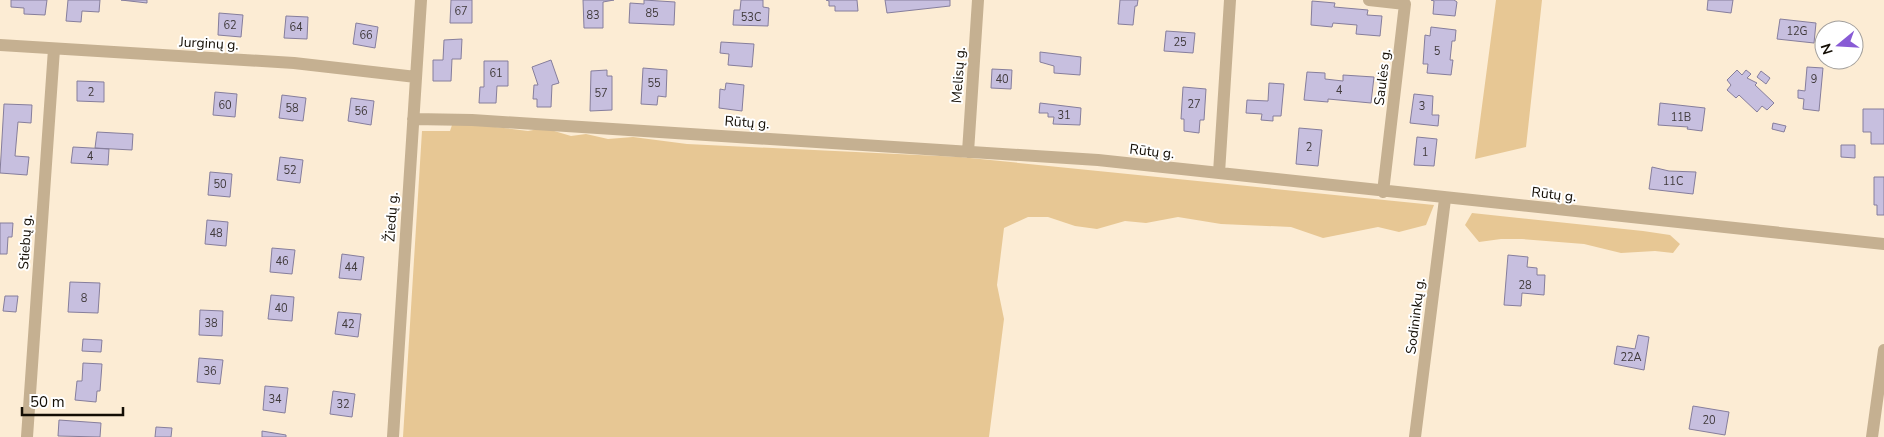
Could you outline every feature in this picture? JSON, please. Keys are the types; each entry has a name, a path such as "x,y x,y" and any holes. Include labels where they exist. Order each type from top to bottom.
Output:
{"street":[{"name":"Žiedų g.","path":"393,437 421,0"},
{"name":"Melisų g.","path":"968,152 978,0"},
{"path":"1219,174 1230,0"},
{"name":"Saulės g.","path":"1369,0 1405,4 1383,192"},
{"name":"Jurginų g.","path":"0,45 294,62 416,77"},
{"name":"Stiebų g.","path":"27,437 54,48"},
{"name":"Rūtų g.","path":"413,119 472,120 1098,160 1383,192 1671,220 1884,244"},
{"name":"Sodininkų g.","path":"1414,437 1445,198"},
{"path":"1872,437 1884,350"}],"shaded area":[{"path":"1496,0 1542,0 1526,147 1475,159"},
{"path":"453,122 528,131 544,128 571,136 586,134 608,139 633,137 687,144 960,157 1434,205 1426,225 1399,232 1378,227 1323,238 1291,227 1221,224 1178,217 1146,223 1125,221 1097,229 1075,226 1048,217 1028,217 1004,228 997,285 1004,319 989,437 403,437 422,131 450,131"},
{"path":"1472,213 1670,235 1680,244 1673,253 1655,251 1621,253 1584,244 1522,239 1479,242 1465,225"}],"building":[{"path":"11,0 47,0 45,15 24,14 24,8 11,7"},
{"path":"68,0 100,0 99,12 82,11 81,22 66,21"},
{"path":"121,0 147,0 147,3"},
{"path":"451,0 472,0 472,23 450,23"},
{"path":"583,0 614,0 603,2 603,28 584,28"},
{"path":"644,0 675,2 674,25 629,23 630,3 644,4"},
{"path":"741,0 763,0 763,7 769,8 768,26 733,25 734,10 740,10"},
{"path":"826,0 857,0 858,11 835,11 835,6 829,6 829,1"},
{"path":"885,0 950,0 950,6 887,13"},
{"path":"1120,0 1138,0 1137,6 1135,6 1133,25 1118,24"},
{"path":"1431,0 1454,0 1457,2 1455,16 1433,14 1434,1"},
{"path":"1708,0 1733,0 1731,13 1707,10"},
{"path":"1312,1 1335,3 1334,7 1368,10 1367,15 1382,16 1380,36 1356,34 1357,25 1333,23 1332,27 1311,25"},
{"path":"219,13 243,15 241,37 218,35"},
{"path":"286,16 308,17 307,39 284,38"},
{"path":"1780,19 1814,23 1814,43 1777,39"},
{"path":"356,23 378,27 375,48 353,44"},
{"path":"1431,27 1456,30 1455,41 1452,41 1450,60 1453,60 1451,75 1427,73 1428,64 1423,64 1425,35 1430,36"},
{"path":"1166,31 1195,33 1193,53 1164,51"},
{"path":"462,39 461,59 452,59 451,81 433,81 433,60 443,60 444,40"},
{"path":"721,42 754,44 752,67 728,65 729,54 720,53"},
{"path":"1040,52 1081,57 1080,75 1054,73 1054,66 1040,62"},
{"path":"551,60 559,83 552,85 551,107 537,107 537,99 533,99 534,85 538,85 532,67"},
{"path":"484,61 508,61 508,86 497,86 496,103 479,103 480,87 484,87"},
{"path":"1807,67 1814,67 1814,70 1823,70 1819,111 1803,109 1804,99 1798,98 1798,90 1805,91"},
{"path":"643,68 667,70 666,97 658,96 657,105 641,104"},
{"path":"992,69 1012,70 1011,89 991,88"},
{"path":"607,70 607,76 612,76 612,110 590,111 591,71"},
{"path":"1737,70 1742,75 1746,70 1751,74 1747,78 1757,83 1755,85 1774,103 1767,110 1762,106 1757,112 1739,95 1736,98 1727,90 1731,85 1727,80"},
{"path":"1761,71 1770,78 1766,84 1757,77"},
{"path":"1307,72 1325,73 1325,79 1343,81 1343,75 1374,77 1371,103 1328,99 1328,102 1304,100"},
{"path":"77,81 104,82 104,102 77,101"},
{"path":"726,83 744,85 742,111 719,108 720,89 725,90"},
{"path":"1269,83 1284,84 1281,116 1273,116 1273,121 1261,120 1262,114 1246,113 1247,100 1268,101"},
{"path":"1183,87 1206,89 1204,120 1200,120 1199,133 1184,131 1184,119 1181,119"},
{"path":"215,92 237,94 235,117 213,115"},
{"path":"1414,94 1433,96 1432,115 1439,115 1438,126 1410,123"},
{"path":"282,95 306,98 303,121 279,118"},
{"path":"351,98 374,101 371,125 348,121"},
{"path":"1040,103 1081,108 1080,125 1053,124 1054,117 1048,117 1048,113 1039,113"},
{"path":"1660,103 1705,108 1702,131 1687,129 1688,127 1658,125"},
{"path":"4,104 32,105 31,123 18,122 15,156 29,157 27,175 0,173"},
{"path":"1863,109 1884,109 1884,144 1871,144 1871,132 1863,132"},
{"path":"1773,123 1786,126 1784,132 1772,129"},
{"path":"1299,128 1322,130 1318,166 1296,164"},
{"path":"97,132 133,134 132,150 95,148"},
{"path":"1417,137 1437,139 1434,166 1414,165"},
{"path":"1841,145 1855,145 1855,158 1841,157"},
{"path":"73,147 109,149 108,165 71,163"},
{"path":"280,157 303,160 300,183 277,180"},
{"path":"1652,167 1669,171 1696,172 1693,194 1649,189"},
{"path":"210,172 232,174 230,197 208,195"},
{"path":"1874,177 1884,177 1884,215 1877,215 1877,205 1874,205"},
{"path":"207,220 228,222 226,246 205,244"},
{"path":"0,223 13,223 12,237 8,237 7,254 0,254"},
{"path":"272,248 295,250 292,274 270,272"},
{"path":"342,254 364,257 361,280 339,278"},
{"path":"1508,255 1528,257 1527,267 1537,268 1537,275 1545,275 1544,295 1522,293 1521,306 1504,305"},
{"path":"70,282 100,283 98,313 68,312"},
{"path":"271,295 294,297 292,321 268,319"},
{"path":"5,296 18,296 16,312 3,311"},
{"path":"200,310 223,311 222,336 199,335"},
{"path":"338,312 361,314 358,337 335,334"},
{"path":"1638,335 1649,337 1644,370 1614,364 1617,346 1635,349"},
{"path":"83,339 102,340 101,352 82,351"},
{"path":"199,358 223,360 220,384 197,382"},
{"path":"83,363 102,364 100,391 97,391 96,402 75,400 77,381 82,381"},
{"path":"265,386 288,388 285,413 263,410"},
{"path":"333,391 355,394 352,417 330,414"},
{"path":"1693,406 1729,412 1725,435 1689,429"},
{"path":"59,420 101,423 100,437 58,436"},
{"path":"156,427 172,428 171,437 155,437"},
{"path":"262,431 286,435 286,437 262,437"}]}
